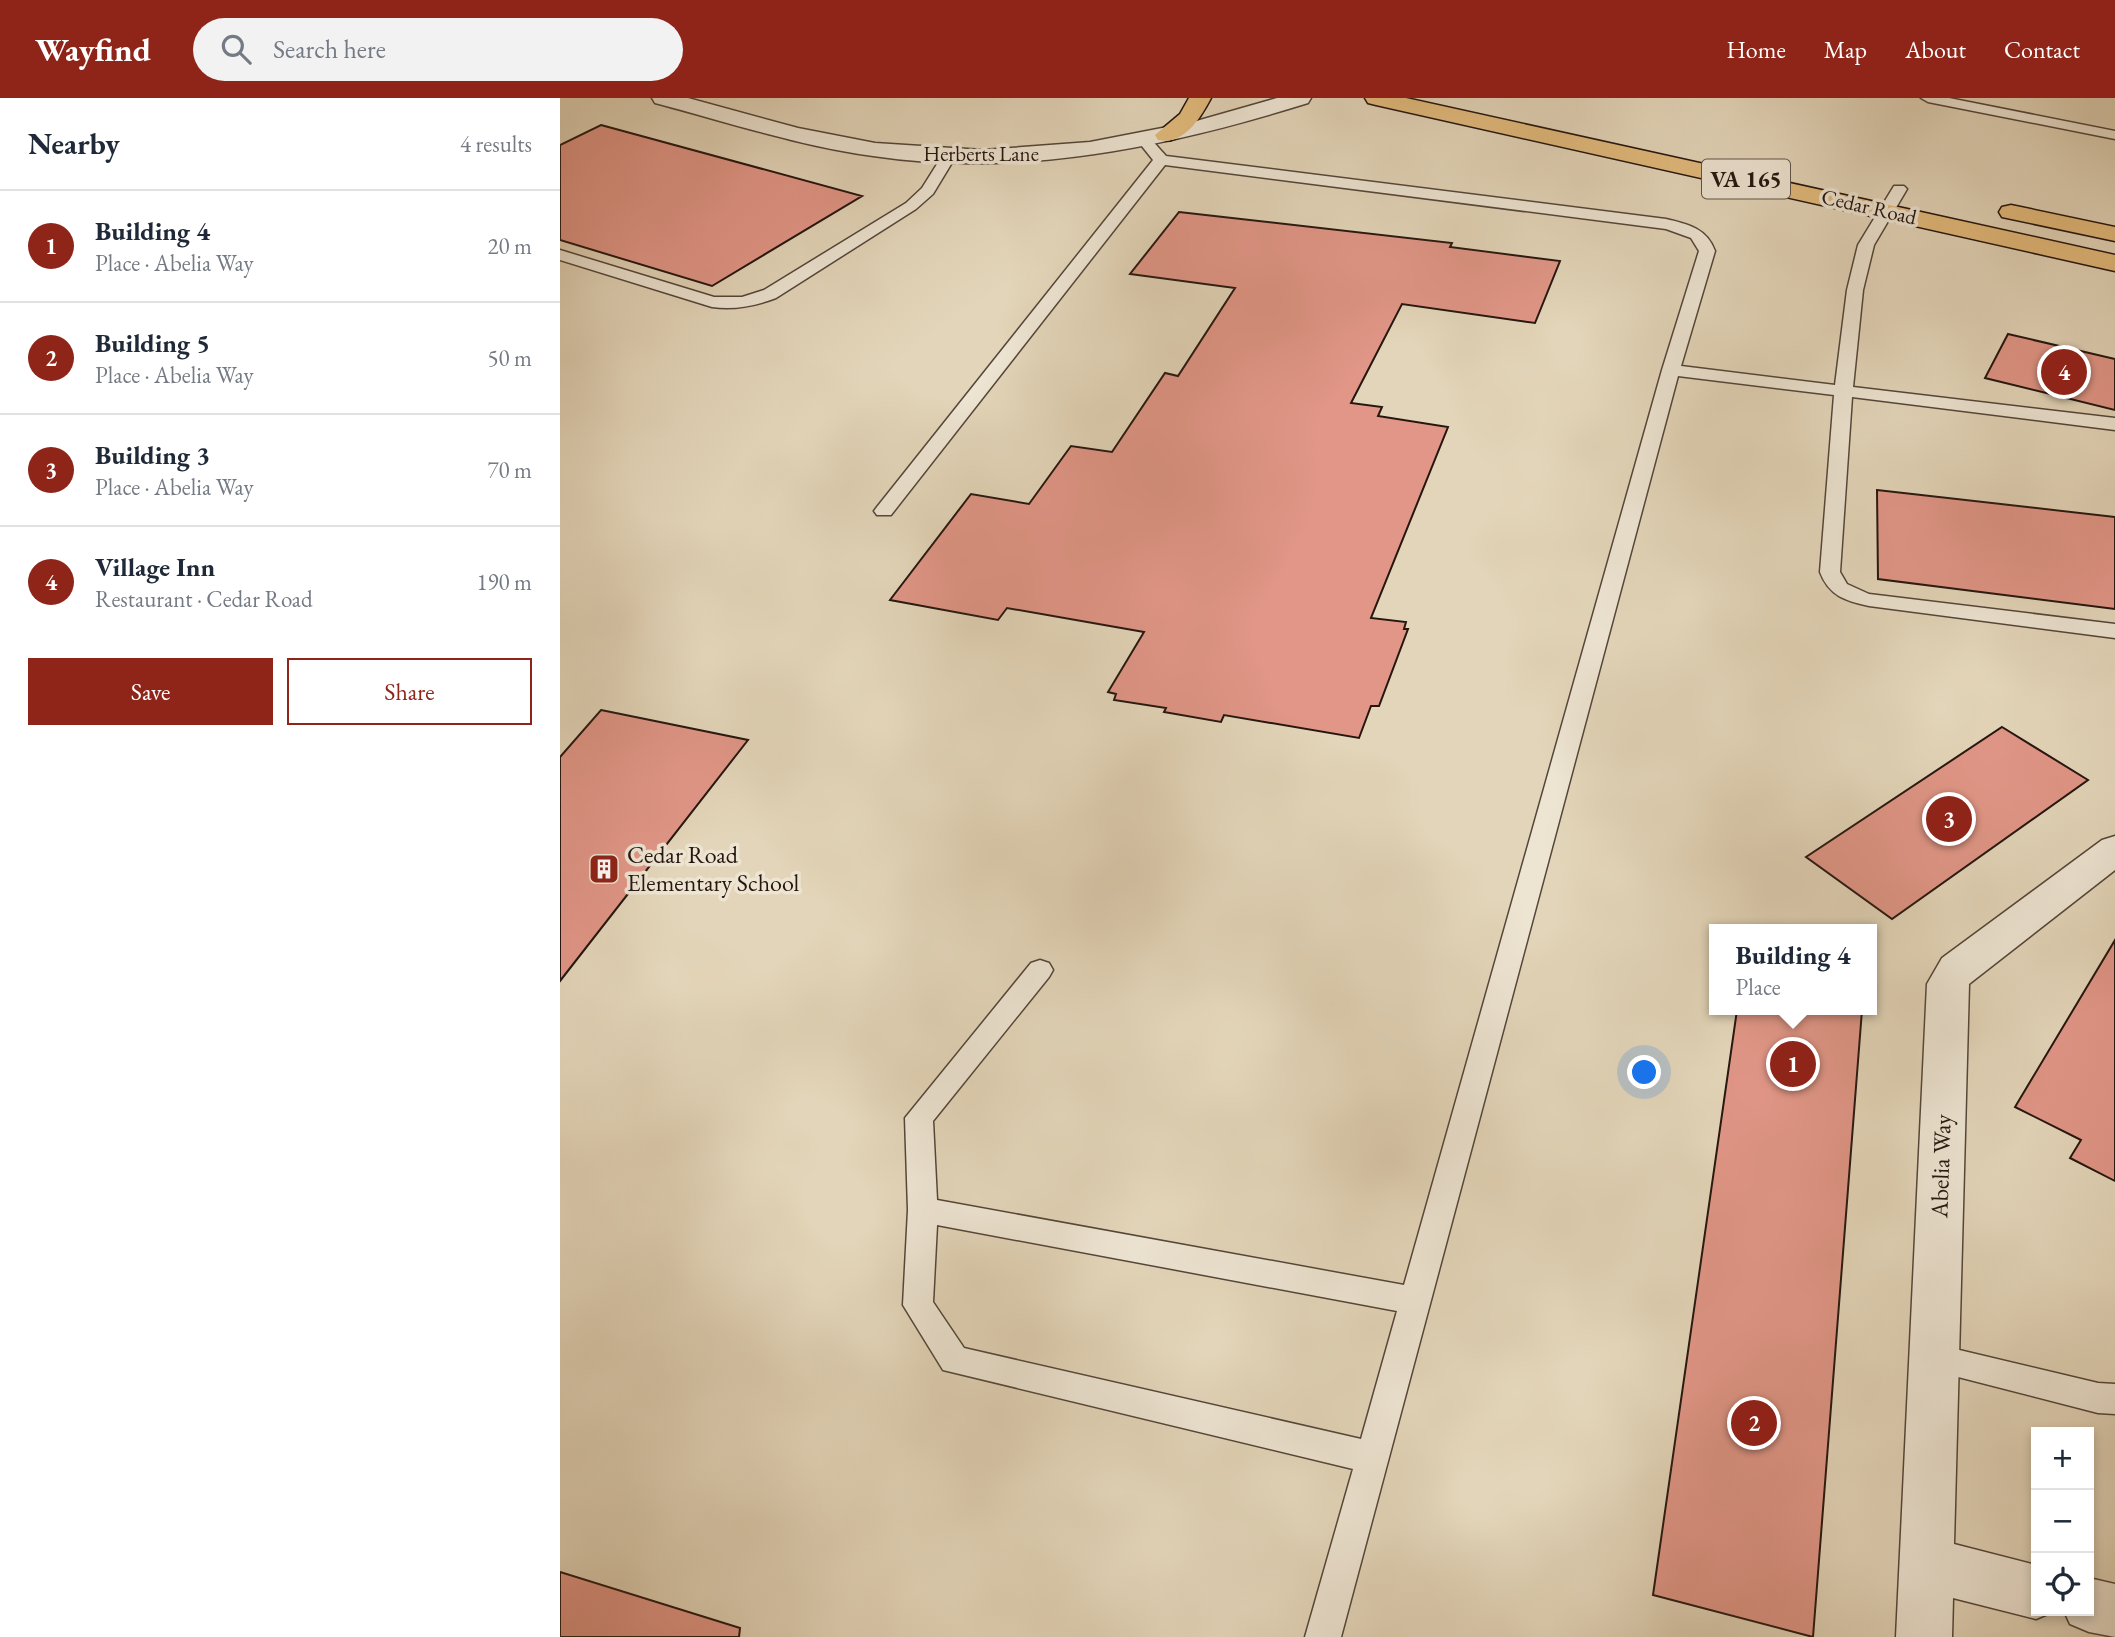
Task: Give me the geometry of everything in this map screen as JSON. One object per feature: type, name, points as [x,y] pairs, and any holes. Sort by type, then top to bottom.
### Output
[{"type":"main road","points":[[1155,138],[1189,118],[1200,98]]},
{"type":"main road","name":"Cedar Road","points":[[1376,98],[2115,262]]},
{"type":"main road","points":[[1477,98],[1530,109]]},
{"type":"main road","name":"Cedar Road","points":[[1873,183],[1926,194]]},
{"type":"main road","points":[[1994,209],[2115,234]]},
{"type":"street","name":"Herberts Lane","points":[[663,98],[833,142],[949,156],[1056,154],[1155,138],[1300,98]]},
{"type":"street","name":"Abelia Way","points":[[1924,1637],[1948,984],[1956,969],[2115,849]]},
{"type":"street","points":[[1926,1564],[2031,1591]]},
{"type":"street","points":[[2094,1606],[2115,1611]]},
{"type":"lane","points":[[1928,98],[2115,135]]},
{"type":"lane","points":[[1155,138],[1161,160]]},
{"type":"lane","points":[[560,256],[712,302],[731,305],[752,302],[770,294],[911,206],[928,191],[949,156]]},
{"type":"lane","points":[[1161,160],[1684,228],[1697,234],[1705,242],[1707,251],[1671,370],[1323,1637]]},
{"type":"lane","points":[[884,511],[1161,160]]},
{"type":"lane","points":[[1899,189],[1866,245],[1847,344],[1830,572],[1834,584],[1846,594],[1869,600],[2115,631]]},
{"type":"lane","points":[[1671,370],[2115,424]]},
{"type":"lane","points":[[1040,970],[919,1118],[923,1210],[918,1305],[954,1360],[1374,1458]]},
{"type":"lane","points":[[923,1210],[1416,1301]]},
{"type":"lane","points":[[1934,1359],[2098,1398],[2115,1399]]},
{"type":"building","points":[[601,125],[862,196],[712,286],[560,240],[560,145]]},
{"type":"building","points":[[1179,212],[1452,243],[1450,247],[1560,261],[1535,323],[1402,304],[1351,403],[1382,407],[1378,416],[1448,427],[1371,618],[1406,622],[1404,629],[1408,629],[1379,706],[1371,706],[1359,738],[1224,715],[1221,722],[1164,712],[1166,708],[1114,700],[1116,694],[1108,692],[1144,632],[1007,608],[998,620],[890,600],[971,494],[1029,504],[1071,446],[1112,452],[1165,373],[1178,376],[1235,288],[1130,274]]},
{"type":"building","points":[[2008,334],[2115,359],[2115,410],[1985,378]]},
{"type":"building","points":[[1877,490],[2115,517],[2115,609],[1878,579]]},
{"type":"building","name":"Cedar Road Elementary School","points":[[601,710],[748,740],[560,981],[560,757]]},
{"type":"building","points":[[2002,727],[2088,780],[1892,919],[1806,857]]},
{"type":"building","points":[[2115,940],[2115,1181],[2070,1158],[2081,1140],[2015,1107]]},
{"type":"building","points":[[1736,1015],[1862,1015],[1813,1637],[1653,1595]]},
{"type":"building","points":[[560,1572],[740,1628],[739,1637],[560,1637]]},
{"type":"place","name":"Village Inn","points":[[2064,372]]},
{"type":"place","name":"Building 3","points":[[1949,819]]},
{"type":"place","name":"Cedar Road Elementary School","points":[[604,869]]},
{"type":"place","name":"Building 4","points":[[1793,1064]]},
{"type":"place","name":"Building 5","points":[[1754,1423]]}]
